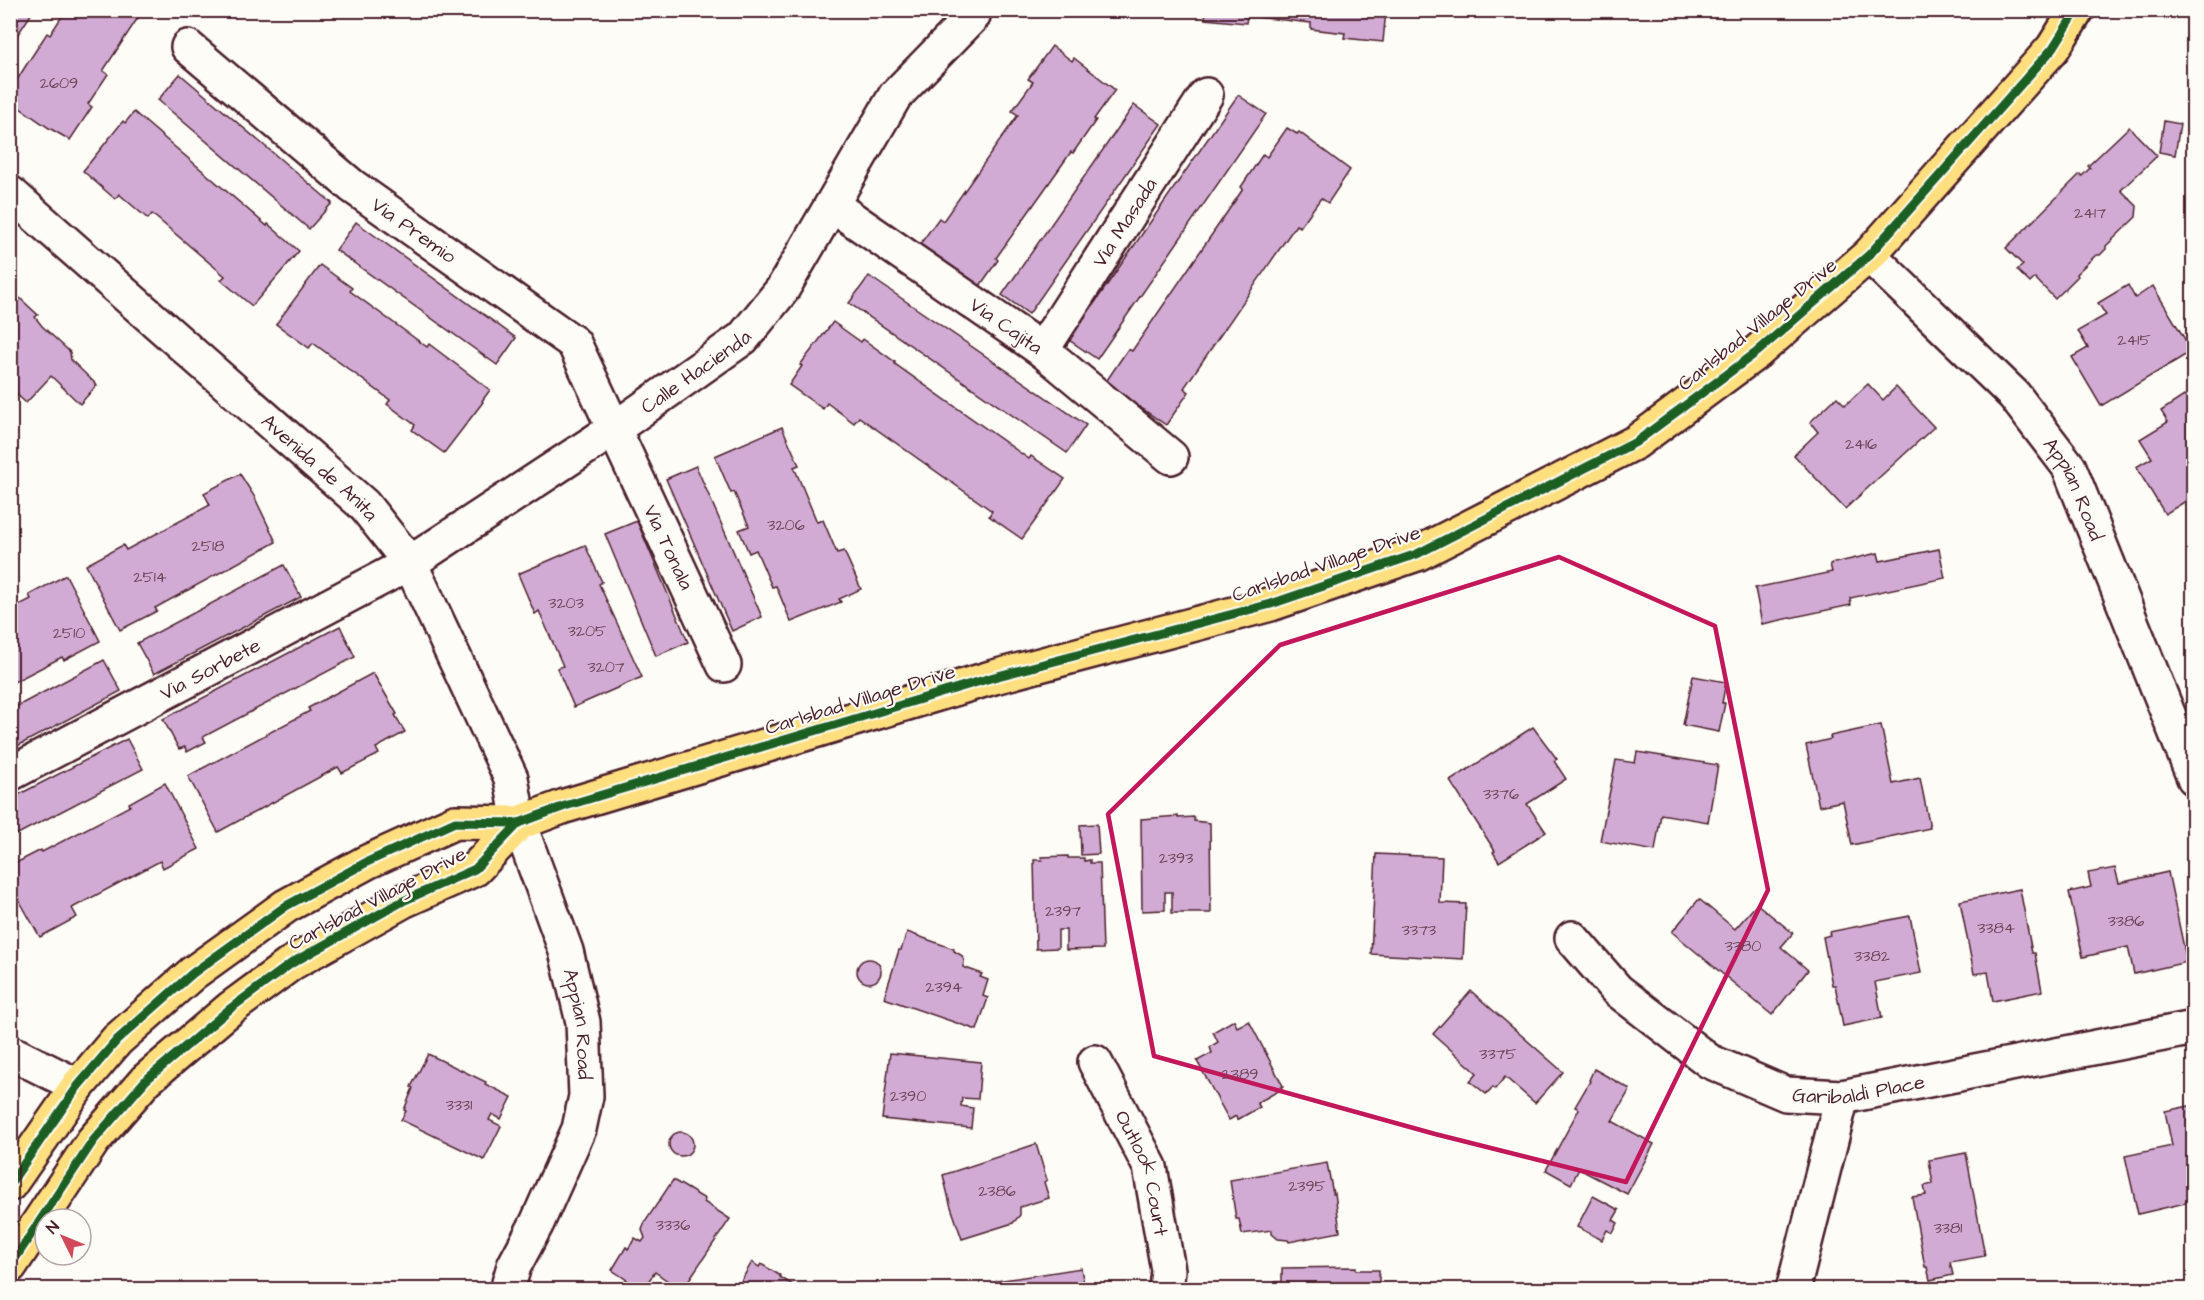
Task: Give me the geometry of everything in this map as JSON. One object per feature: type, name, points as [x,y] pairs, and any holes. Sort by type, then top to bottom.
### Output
[{"type":"main road","name":"Carlsbad Village Drive","points":[[10,1184],[78,1086],[117,1040],[184,981],[286,906],[367,862],[455,822],[519,823],[577,803],[993,677],[1271,604],[1418,554],[1636,442],[1757,352],[1869,255],[2054,48],[2077,10]]},
{"type":"main road","name":"Carlsbad Village Drive","points":[[10,1266],[93,1141],[146,1080],[231,1008],[292,963],[403,901],[475,869],[519,823]]},
{"type":"street","name":"Calle Hacienda","points":[[410,563],[614,429],[743,338],[782,290],[896,96],[973,16],[974,10]]},
{"type":"street","name":"Via Premio","points":[[188,47],[352,186],[574,343],[614,429]]},
{"type":"street","name":"Via Masada","points":[[1042,351],[1206,95]]},
{"type":"street","name":"Avenida de Anita","points":[[10,193],[364,505],[410,563],[511,778],[519,823]]},
{"type":"street","name":"Via Cajita","points":[[832,205],[1042,351],[1171,457]]},
{"type":"street","name":"Appian Road","points":[[1869,255],[2014,395],[2069,467],[2193,778]]},
{"type":"street","name":"Via Tonala","points":[[614,429],[724,665]]},
{"type":"street","name":"Via Sorbete","points":[[10,774],[410,563]]},
{"type":"street","name":"Appian Road","points":[[509,1290],[514,1266],[537,1223],[579,1129],[586,1096],[583,1022],[576,985],[566,951],[519,823]]},
{"type":"street","name":"Garibaldi Place","points":[[1572,938],[1617,990],[1709,1061],[1786,1094],[1842,1097],[2193,1028]]},
{"type":"street","points":[[10,1052],[78,1086]]},
{"type":"street","name":"Outlook Court","points":[[1095,1062],[1150,1167],[1168,1270],[1166,1290]]},
{"type":"street","points":[[1793,1290],[1842,1097]]},
{"type":"highlighted area","points":[[1559,557],[1715,626],[1768,890],[1626,1182],[1435,1134],[1154,1056],[1108,814],[1280,645]]},
{"type":"building","points":[[10,10],[34,10],[10,46]]},
{"type":"building","points":[[66,10],[143,10],[103,71],[108,74],[88,104],[92,107],[70,140],[10,101],[10,91],[47,33],[50,35]]},
{"type":"building","points":[[1139,10],[1179,10],[1178,15]]},
{"type":"building","points":[[1206,10],[1386,10],[1383,42],[1344,38],[1345,33],[1311,29],[1311,23],[1247,16],[1246,23],[1205,19]]},
{"type":"building","points":[[1052,46],[1072,61],[1074,58],[1115,90],[1073,153],[1071,152],[996,258],[998,260],[975,293],[915,251],[939,218],[943,221],[1018,115],[1012,111],[1033,82],[1028,79]]},
{"type":"building","points":[[180,74],[332,203],[309,229],[158,100]]},
{"type":"building","points":[[1238,95],[1266,114],[1097,359],[1069,340]]},
{"type":"building","points":[[1134,105],[1161,124],[1029,314],[1002,295]]},
{"type":"building","points":[[134,112],[299,251],[252,306],[221,280],[225,276],[152,214],[148,219],[119,194],[115,199],[83,171],[123,121],[125,123]]},
{"type":"building","points":[[2164,121],[2180,124],[2175,155],[2159,152]]},
{"type":"building","points":[[2129,127],[2157,156],[2121,190],[2137,206],[2136,217],[2106,246],[2100,255],[2096,255],[2076,274],[2078,276],[2055,299],[2035,278],[2030,283],[2017,270],[2023,265],[2006,248],[2080,174],[2082,176],[2090,168],[2088,166]]},
{"type":"building","points":[[1287,128],[1297,134],[1299,132],[1350,170],[1328,203],[1321,198],[1300,227],[1296,225],[1184,388],[1189,392],[1166,425],[1105,383],[1128,349],[1132,351],[1243,189],[1241,187],[1263,154],[1267,157]]},
{"type":"building","points":[[356,222],[516,338],[497,365],[336,250]]},
{"type":"building","points":[[320,265],[352,288],[350,291],[427,347],[429,344],[490,390],[444,453],[412,430],[415,425],[387,404],[390,400],[313,343],[309,348],[276,324]]},
{"type":"building","points":[[869,276],[1086,425],[1067,453],[849,303]]},
{"type":"building","points":[[2128,285],[2135,298],[2153,286],[2192,351],[2101,406],[2072,357],[2088,348],[2078,331],[2106,315],[2098,303]]},
{"type":"building","points":[[10,289],[38,315],[35,317],[42,326],[70,352],[71,360],[97,385],[80,404],[51,376],[26,403],[10,388]]},
{"type":"building","points":[[833,322],[861,342],[863,339],[1029,459],[1031,456],[1065,479],[1022,539],[989,516],[992,511],[859,417],[854,423],[827,403],[823,409],[789,385],[802,366],[800,365]]},
{"type":"building","points":[[1868,384],[1883,400],[1896,387],[1934,427],[1845,509],[1794,455],[1818,432],[1810,422],[1837,397],[1845,405]]},
{"type":"building","points":[[2190,392],[2194,398],[2194,496],[2165,514],[2136,467],[2152,458],[2140,439],[2168,422],[2161,411]]},
{"type":"building","points":[[782,427],[799,465],[794,467],[817,522],[823,520],[837,553],[844,551],[861,589],[839,599],[841,602],[791,622],[776,586],[772,587],[756,550],[749,553],[739,530],[749,526],[715,456]]},
{"type":"building","points":[[696,466],[762,617],[732,631],[666,479]]},
{"type":"building","points":[[240,474],[254,496],[276,542],[155,608],[157,611],[120,630],[86,565],[123,545],[126,550],[210,505],[204,493]]},
{"type":"building","points":[[637,521],[688,642],[656,656],[605,534]]},
{"type":"building","points":[[585,545],[602,582],[599,584],[642,677],[574,707],[557,668],[563,666],[539,611],[535,614],[518,574]]},
{"type":"building","points":[[1939,549],[1945,578],[1850,598],[1851,605],[1762,624],[1755,588],[1832,572],[1830,564],[1878,553],[1880,561]]},
{"type":"building","points":[[284,565],[301,597],[154,674],[137,643]]},
{"type":"building","points":[[66,575],[100,641],[64,660],[62,657],[10,684],[10,610],[31,599],[29,595]]},
{"type":"building","points":[[340,626],[355,657],[203,737],[206,742],[187,752],[185,747],[179,749],[163,719]]},
{"type":"building","points":[[104,660],[121,691],[10,750],[10,710]]},
{"type":"building","points":[[373,673],[405,732],[376,748],[379,754],[342,773],[338,767],[218,832],[188,776],[310,711],[308,708]]},
{"type":"building","points":[[1693,676],[1726,682],[1722,703],[1725,703],[1719,732],[1683,725]]},
{"type":"building","points":[[1881,725],[1893,784],[1920,778],[1930,828],[1852,845],[1843,801],[1819,806],[1806,745],[1831,739],[1830,736]]},
{"type":"building","points":[[1533,727],[1557,759],[1554,761],[1566,779],[1527,804],[1546,832],[1499,862],[1493,852],[1495,851],[1450,781]]},
{"type":"building","points":[[127,739],[143,769],[10,838],[10,799]]},
{"type":"building","points":[[1637,752],[1718,765],[1708,822],[1661,814],[1655,851],[1600,841],[1616,760],[1635,763]]},
{"type":"building","points":[[165,783],[199,849],[163,868],[160,861],[72,908],[77,917],[40,937],[10,884],[10,866],[130,806],[129,803]]},
{"type":"building","points":[[1178,816],[1178,818],[1194,817],[1194,821],[1210,823],[1211,913],[1172,913],[1172,892],[1165,892],[1165,910],[1142,911],[1141,819]]},
{"type":"building","points":[[1097,824],[1099,854],[1081,855],[1080,825]]},
{"type":"building","points":[[1376,854],[1442,857],[1440,903],[1466,904],[1463,959],[1371,954]]},
{"type":"building","points":[[1068,856],[1068,858],[1084,858],[1084,861],[1090,860],[1090,863],[1100,863],[1103,949],[1066,950],[1066,930],[1058,930],[1058,948],[1036,949],[1034,860],[1042,860],[1041,857]]},
{"type":"building","points":[[2115,868],[2119,883],[2168,872],[2187,962],[2134,974],[2128,947],[2083,957],[2069,892],[2091,887],[2088,873]]},
{"type":"building","points":[[2020,889],[2042,991],[1993,1001],[1988,972],[1974,974],[1960,901]]},
{"type":"building","points":[[1699,899],[1735,929],[1757,904],[1793,933],[1781,947],[1808,970],[1772,1015],[1672,932]]},
{"type":"building","points":[[1910,916],[1921,973],[1875,982],[1882,1018],[1843,1026],[1823,937],[1830,935],[1829,932]]},
{"type":"building","points":[[907,932],[954,949],[964,960],[963,967],[982,974],[980,977],[988,980],[983,996],[988,998],[977,1030],[884,998]]},
{"type":"building","points":[[869,959],[874,960],[880,966],[880,976],[874,982],[869,983],[864,982],[858,976],[857,971],[858,966],[864,960]]},
{"type":"building","points":[[1471,991],[1563,1072],[1535,1103],[1505,1077],[1495,1089],[1493,1087],[1486,1094],[1470,1081],[1477,1073],[1433,1034]]},
{"type":"building","points":[[1234,1020],[1237,1027],[1249,1021],[1283,1086],[1282,1089],[1257,1103],[1260,1107],[1237,1120],[1236,1116],[1229,1120],[1197,1061],[1212,1053],[1210,1047],[1218,1042],[1213,1032]]},
{"type":"building","points":[[890,1053],[981,1062],[978,1099],[962,1098],[961,1106],[973,1108],[971,1128],[882,1119]]},
{"type":"building","points":[[428,1054],[512,1097],[501,1119],[492,1114],[489,1120],[501,1126],[484,1160],[401,1120],[413,1088],[411,1087]]},
{"type":"building","points":[[1594,1069],[1630,1089],[1612,1121],[1654,1144],[1627,1194],[1579,1169],[1571,1184],[1546,1170],[1579,1109],[1575,1107]]},
{"type":"building","points":[[2194,1105],[2194,1201],[2138,1214],[2125,1156],[2172,1146],[2165,1111]]},
{"type":"building","points":[[681,1132],[689,1136],[693,1144],[689,1152],[681,1156],[673,1152],[669,1144],[673,1136]]},
{"type":"building","points":[[1036,1144],[1047,1180],[1044,1182],[1049,1198],[1020,1207],[1020,1215],[1013,1223],[962,1239],[943,1175]]},
{"type":"building","points":[[1966,1153],[1985,1256],[1950,1262],[1953,1275],[1930,1280],[1927,1267],[1925,1267],[1912,1197],[1926,1195],[1924,1186],[1933,1184],[1929,1160]]},
{"type":"building","points":[[1327,1163],[1333,1194],[1335,1193],[1340,1232],[1289,1242],[1278,1239],[1272,1234],[1272,1230],[1242,1234],[1239,1219],[1236,1219],[1230,1180]]},
{"type":"building","points":[[673,1180],[705,1199],[704,1202],[730,1219],[682,1290],[676,1290],[671,1286],[672,1284],[655,1272],[642,1290],[612,1270],[626,1247],[628,1249],[635,1238],[642,1242],[645,1238],[642,1230],[645,1222]]},
{"type":"building","points":[[1593,1196],[1619,1210],[1613,1220],[1618,1223],[1613,1233],[1607,1230],[1602,1240],[1577,1227]]},
{"type":"building","points":[[752,1262],[759,1267],[761,1264],[781,1276],[796,1287],[795,1290],[736,1290]]},
{"type":"building","points":[[1356,1267],[1356,1270],[1379,1270],[1379,1290],[1276,1290],[1276,1282],[1282,1282],[1282,1268]]},
{"type":"building","points":[[1081,1268],[1085,1290],[998,1290],[997,1281]]},
{"type":"cycle path","points":[[10,1184],[78,1086],[117,1040],[193,973],[286,906],[367,862],[455,822],[519,823],[565,806],[994,677],[1271,604],[1417,554],[1636,442],[1757,352],[1869,255],[2053,48],[2077,10]]},
{"type":"cycle path","points":[[10,1266],[93,1141],[146,1080],[231,1008],[292,963],[403,901],[475,869],[519,823]]}]
